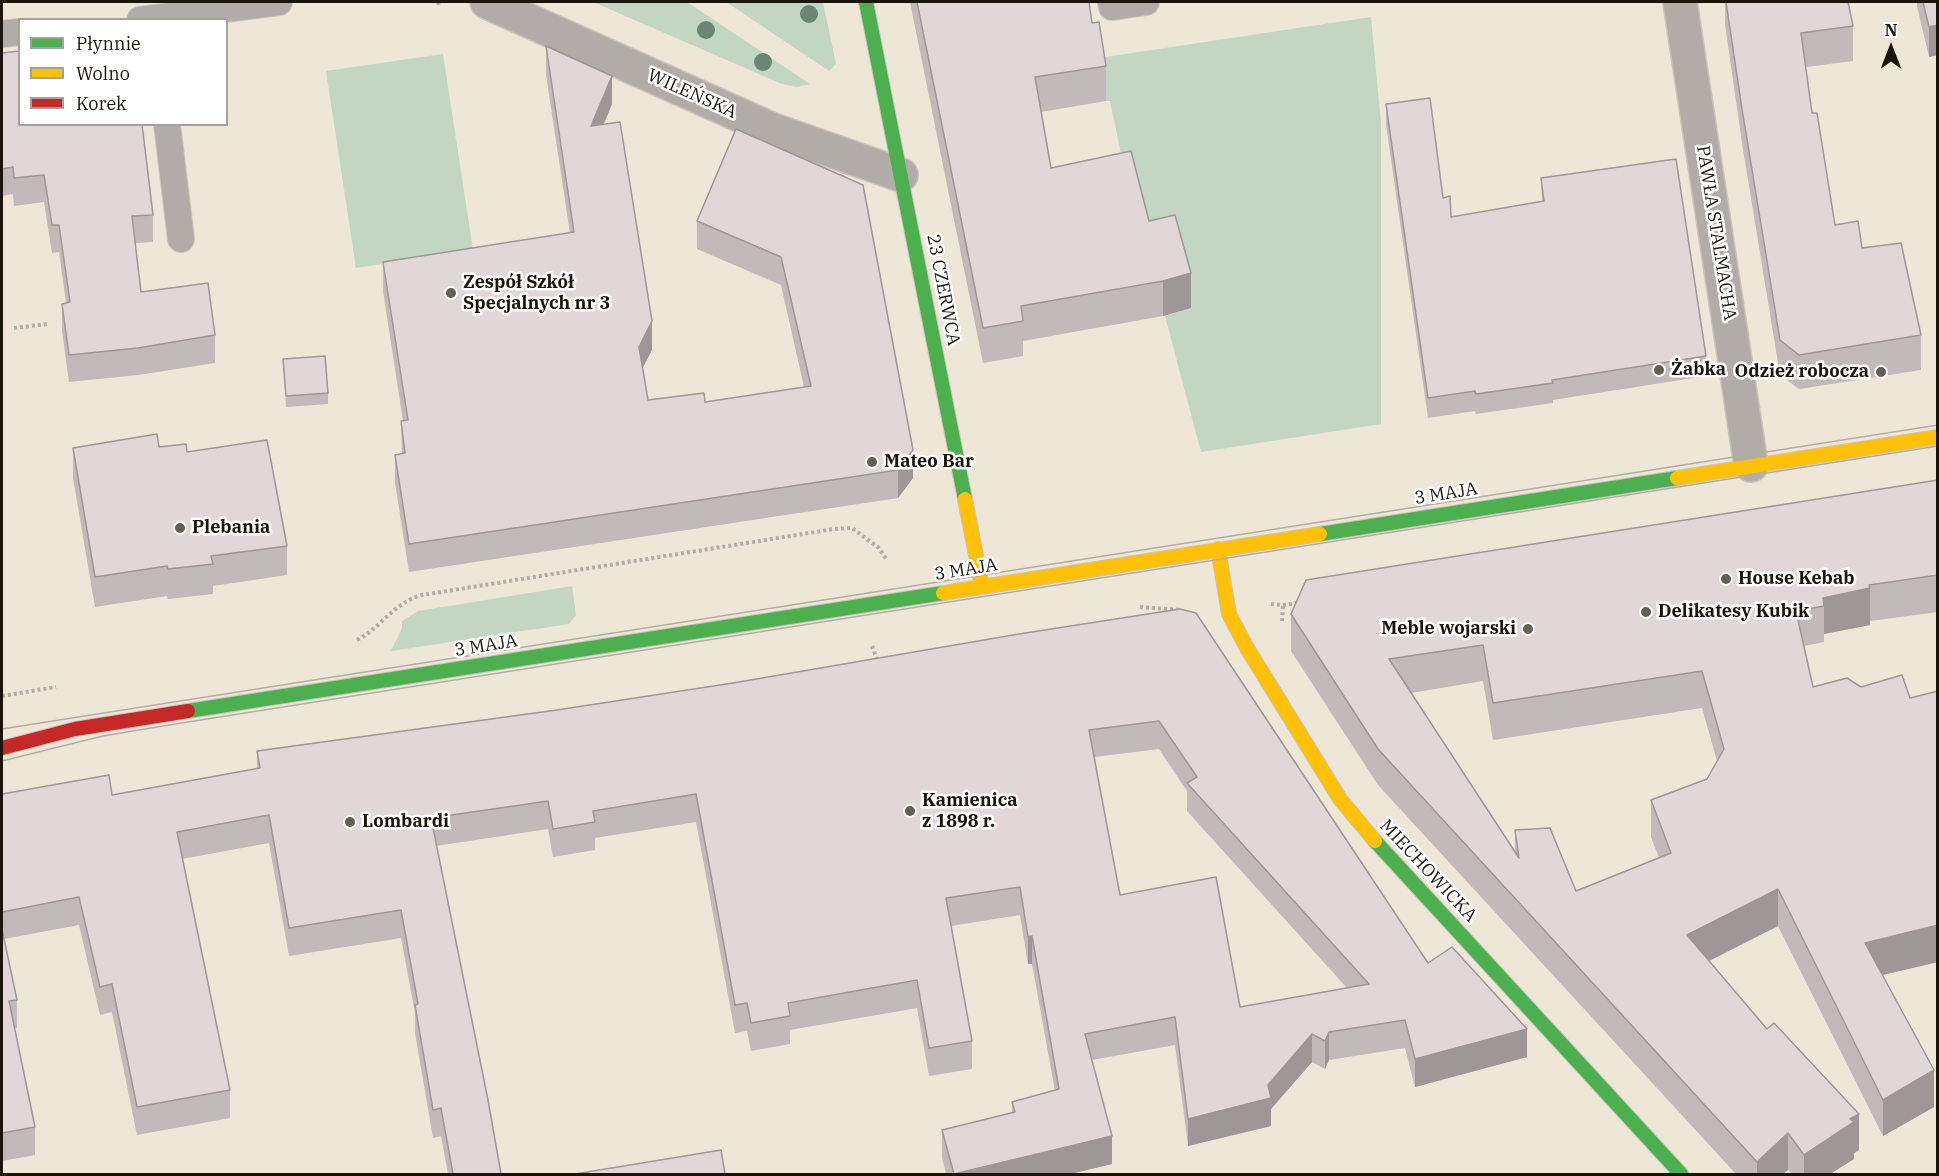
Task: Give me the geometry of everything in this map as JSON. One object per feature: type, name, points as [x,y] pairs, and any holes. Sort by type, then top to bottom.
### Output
[{"type":"main road","name":"23 CZERWCA","points":[[866,2],[982,586]]},
{"type":"main road","name":"3 MAJA","points":[[2,748],[75,729],[1938,436]]},
{"type":"main road","name":"MIECHOWICKA","points":[[1218,549],[1229,614],[1247,648],[1340,799],[1356,820],[1681,1174]]},
{"type":"street","name":"WILEŃSKA","points":[[487,2],[773,130],[901,175]]},
{"type":"street","name":"PAWŁA STALMACHA","points":[[1680,2],[1751,465]]},
{"type":"lane","points":[[158,18],[279,2]]},
{"type":"lane","points":[[1110,2],[1112,7],[1146,2]]},
{"type":"lane","points":[[2,34],[18,32]]},
{"type":"lane","points":[[167,126],[181,239]]},
{"type":"path","points":[[14,328],[47,324]]},
{"type":"path","points":[[355,640],[368,633],[403,602],[422,595],[852,528],[879,548],[890,566]]},
{"type":"path","points":[[1283,605],[1305,602]]},
{"type":"path","points":[[870,640],[881,671]]},
{"type":"path","points":[[2,696],[67,685]]},
{"type":"green space","points":[[593,2],[687,2],[810,84],[797,87],[782,84]]},
{"type":"green space","points":[[726,2],[823,2],[836,64],[829,71]]},
{"type":"green space","points":[[1371,17],[1381,123],[1381,424],[1201,452],[1165,316],[1191,308],[1149,257],[1128,187],[1110,101],[1106,101],[1099,58]]},
{"type":"green space","points":[[443,54],[473,250],[356,268],[326,71]]},
{"type":"green space","points":[[572,586],[576,615],[569,624],[391,651],[402,628],[402,621],[418,611]]},
{"type":"building","points":[[917,2],[1089,2],[1092,23],[1099,22],[1106,66],[1035,77],[1051,168],[1131,151],[1149,221],[1175,215],[1191,273],[1163,281],[1021,306],[1023,321],[983,328]]},
{"type":"building","points":[[1726,2],[1848,2],[1853,26],[1801,33],[1812,113],[1817,113],[1835,225],[1858,221],[1862,248],[1901,243],[1921,335],[1799,355],[1780,340]]},
{"type":"building","points":[[1923,2],[1938,2],[1938,25],[1929,27]]},
{"type":"building","points":[[546,46],[612,76],[591,126],[620,122],[652,321],[639,347],[648,400],[704,393],[705,402],[811,386],[781,257],[697,221],[736,129],[863,185],[913,450],[898,470],[409,544],[395,455],[405,453],[401,421],[408,420],[383,262],[574,232]]},
{"type":"building","points":[[18,51],[18,126],[142,126],[153,215],[132,216],[141,292],[208,283],[215,335],[138,348],[69,355],[62,304],[70,302],[59,225],[52,225],[44,175],[14,178],[13,167],[2,169],[2,53]]},
{"type":"building","points":[[1430,98],[1443,198],[1450,196],[1451,217],[1544,201],[1541,178],[1676,159],[1706,356],[1552,380],[1553,383],[1428,398],[1386,104]]},
{"type":"building","points":[[325,356],[328,393],[286,396],[283,359]]},
{"type":"building","name":"Plebania","points":[[157,434],[159,447],[186,444],[187,452],[267,440],[287,546],[211,556],[213,564],[168,569],[167,566],[95,577],[73,448]]},
{"type":"building","points":[[1938,480],[1938,575],[1869,585],[1870,588],[1823,598],[1824,606],[1796,611],[1813,687],[1847,678],[1861,687],[1902,675],[1910,698],[1938,691],[1938,925],[1865,943],[1934,1070],[1883,1100],[1778,889],[1687,935],[1767,1029],[1774,1023],[1859,1114],[1850,1119],[1854,1122],[1804,1155],[1788,1133],[1757,1162],[1378,749],[1291,614],[1306,580]],"holes":[[[1483,645],[1493,703],[1702,671],[1724,749],[1707,779],[1651,800],[1671,853],[1576,891],[1550,828],[1515,830],[1519,858],[1389,659]]]},
{"type":"building","points":[[1180,609],[1196,613],[1428,963],[1452,947],[1527,1029],[1415,1059],[1405,1020],[1329,1032],[1325,1041],[1312,1034],[1268,1085],[1271,1098],[1188,1119],[1175,1017],[1085,1034],[1112,1136],[954,1174],[942,1130],[1015,1112],[1012,1102],[1059,1089],[1032,936],[1028,937],[1020,887],[946,898],[972,1041],[929,1048],[917,980],[788,1003],[790,1016],[751,1023],[747,1003],[735,1005],[696,794],[593,811],[595,822],[553,829],[548,801],[431,818],[501,1174],[453,1174],[441,1108],[433,1110],[415,1005],[418,1004],[401,910],[289,928],[269,815],[177,832],[230,1090],[137,1107],[112,984],[100,987],[79,897],[2,912],[2,794],[109,775],[112,795],[260,768],[257,751],[557,710],[733,683]],"holes":[[[1159,721],[1197,777],[1187,783],[1369,984],[1240,1007],[1216,877],[1120,895],[1089,730]]]},
{"type":"building","points":[[2,929],[17,1000],[9,1001],[35,1127],[2,1133]]},
{"type":"building","points":[[721,1150],[725,1174],[575,1174]]},
{"type":"tram line","points":[[2,729],[1938,425]]},
{"type":"tram line","points":[[2,761],[103,736],[169,725],[1938,446]]},
{"type":"traffic: fast","points":[[866,2],[965,499]]},
{"type":"traffic: fast","points":[[1320,534],[1677,478]]},
{"type":"traffic: fast","points":[[188,711],[943,593]]},
{"type":"traffic: fast","points":[[1375,841],[1681,1174]]},
{"type":"traffic: slow","points":[[1677,478],[1938,437]]},
{"type":"traffic: slow","points":[[965,499],[982,586]]},
{"type":"traffic: slow","points":[[943,593],[1320,534]]},
{"type":"traffic: slow","points":[[1218,549],[1229,614],[1247,648],[1340,799],[1375,841]]},
{"type":"traffic: jam","points":[[2,748],[75,729],[188,711]]},
{"type":"place","name":"Zespół Szkół Specjalnych nr 3","points":[[451,293]]},
{"type":"place","name":"Żabka","points":[[1659,370]]},
{"type":"place","name":"Odzież robocza","points":[[1881,372]]},
{"type":"place","name":"Mateo Bar","points":[[872,462]]},
{"type":"place","name":"Plebania","points":[[180,528]]},
{"type":"place","name":"House Kebab","points":[[1726,579]]},
{"type":"place","name":"Delikatesy Kubik","points":[[1646,612]]},
{"type":"place","name":"Meble wojarski","points":[[1528,629]]},
{"type":"place","name":"Kamienica z 1898 r.","points":[[910,811]]},
{"type":"place","name":"Lombardi","points":[[350,822]]}]
